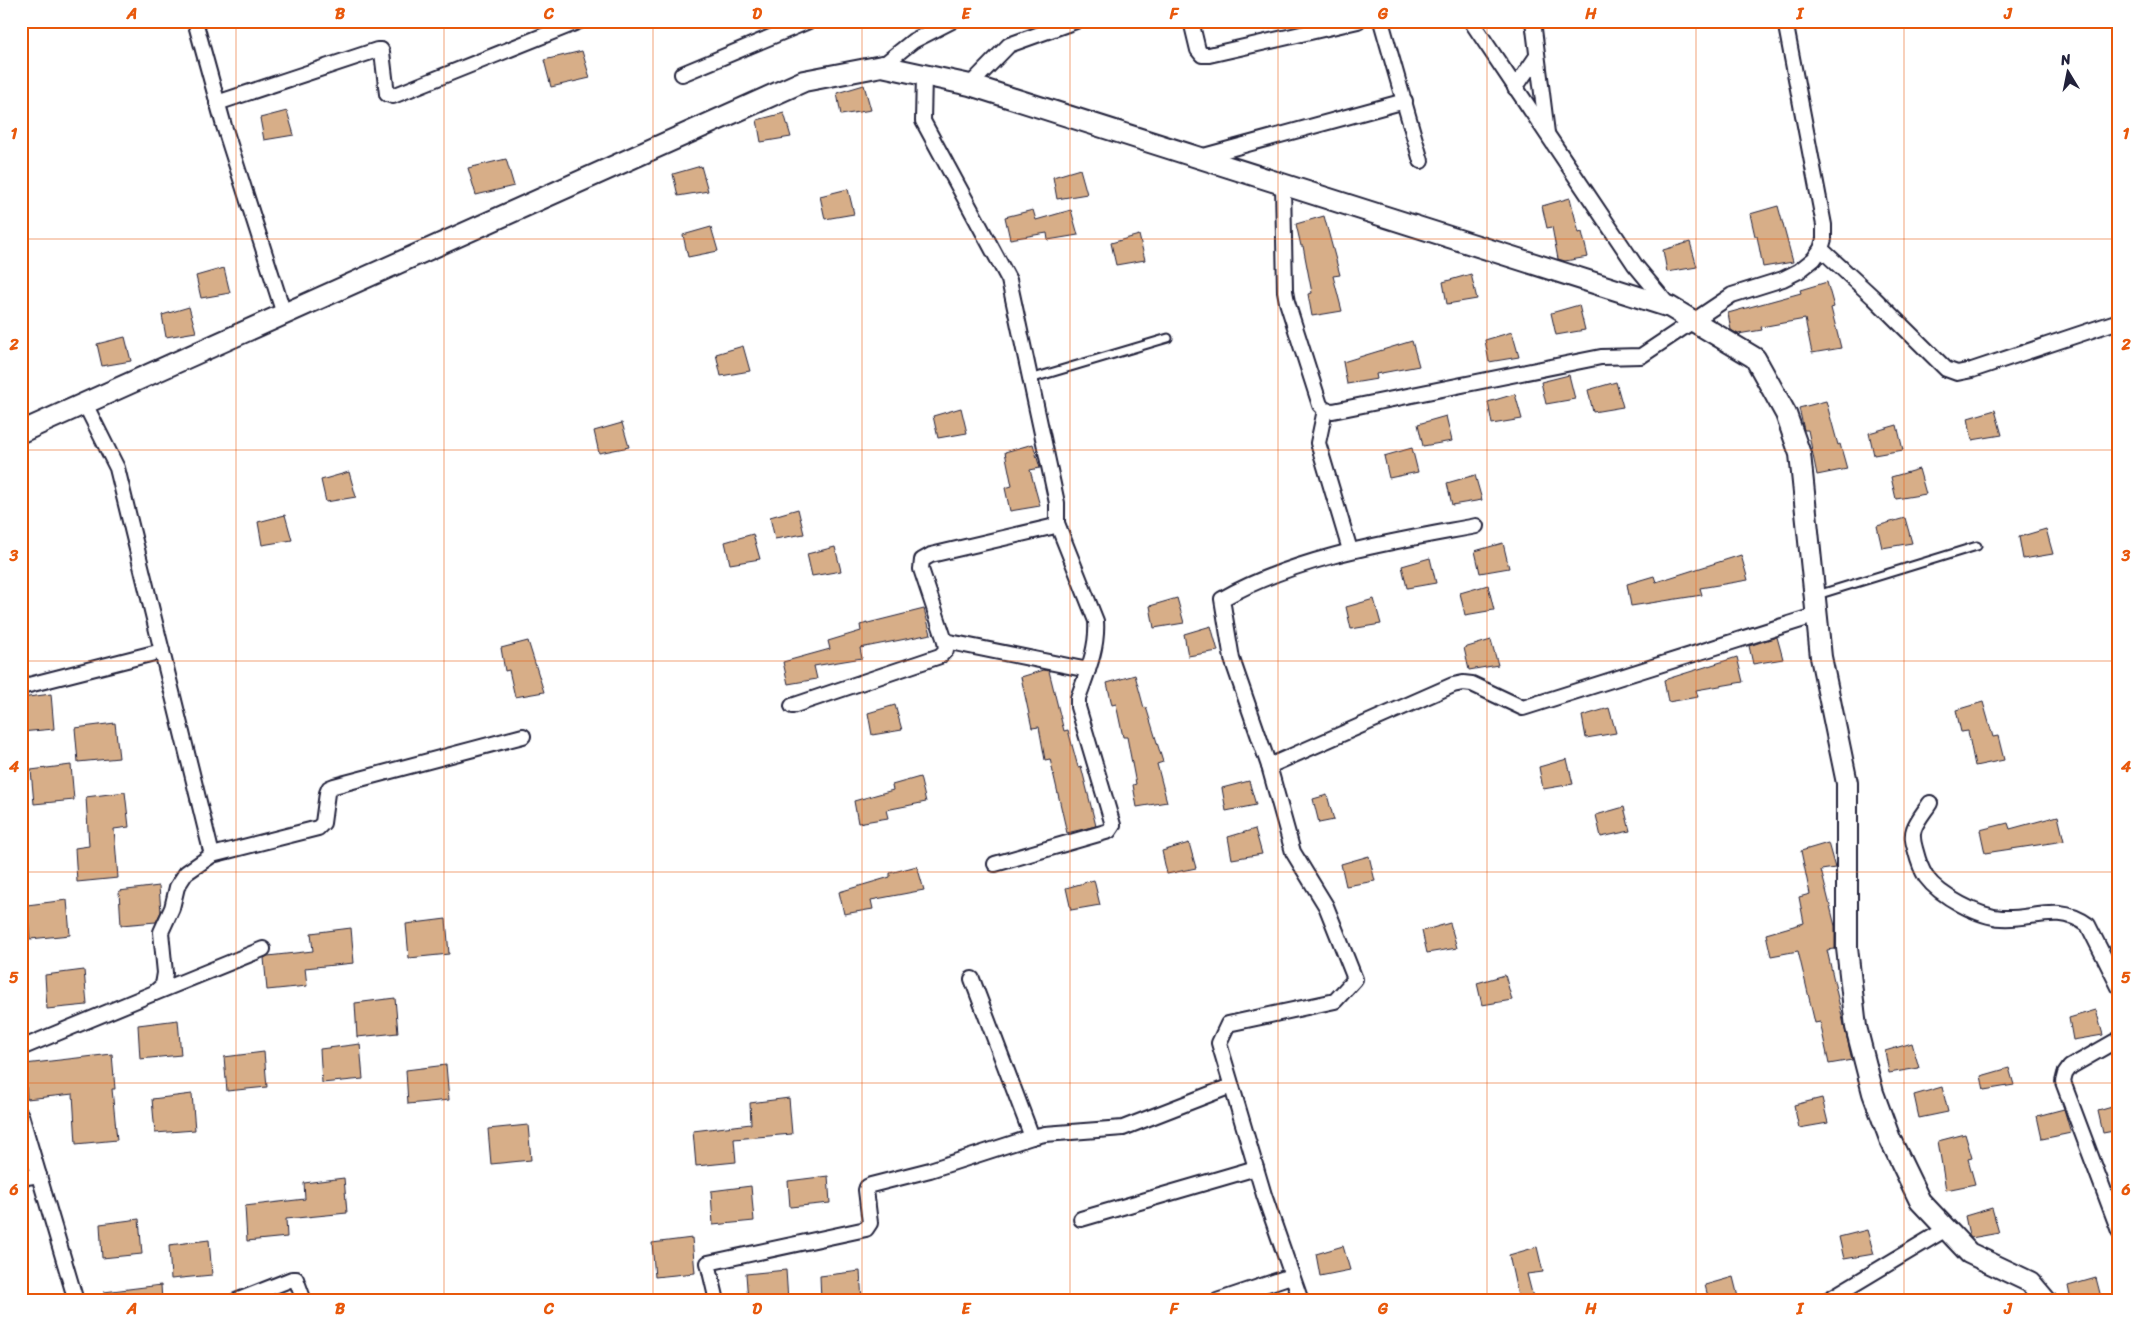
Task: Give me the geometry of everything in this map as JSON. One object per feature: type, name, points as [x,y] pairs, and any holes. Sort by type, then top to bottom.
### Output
[{"type":"street","points":[[194,21],[217,102],[284,314]]},
{"type":"street","points":[[217,102],[376,50],[382,52],[387,94],[393,96],[580,21]]},
{"type":"street","points":[[682,74],[809,21]]},
{"type":"street","points":[[882,66],[913,41],[952,21]]},
{"type":"street","points":[[970,85],[1009,45],[1076,21]]},
{"type":"street","points":[[1191,21],[1198,50],[1202,55],[1358,21]]},
{"type":"street","points":[[1382,21],[1421,161]]},
{"type":"street","points":[[1471,21],[1634,265],[1670,307]]},
{"type":"street","points":[[1533,21],[1547,136]]},
{"type":"street","points":[[1283,184],[1285,291],[1287,302],[1320,405],[1325,410],[1333,411],[1601,357],[1641,356],[1739,292],[1783,279],[1799,271],[1814,259],[1821,249],[1824,239],[1824,225],[1784,21]]},
{"type":"street","points":[[1515,88],[1537,56]]},
{"type":"street","points":[[21,432],[804,81],[882,66],[970,85],[1670,307],[1756,358],[1786,414],[1800,454],[1821,657],[1847,784],[1847,948],[1856,1027],[1873,1093],[1890,1140],[1920,1201],[1969,1253],[2030,1282],[2046,1301]]},
{"type":"street","points":[[924,75],[923,121],[1009,280],[1057,503],[1057,523],[1096,621],[1096,641],[1078,698],[1078,707],[1113,825],[1110,831],[995,864]]},
{"type":"street","points":[[1199,157],[1405,101]]},
{"type":"street","points":[[1821,249],[1873,297],[1946,370],[1958,373],[2119,321]]},
{"type":"street","points":[[85,404],[117,468],[212,855]]},
{"type":"street","points":[[1325,410],[1318,444],[1350,550]]},
{"type":"street","points":[[792,706],[940,656],[946,650],[945,641],[921,569],[922,560],[931,555],[1057,523]]},
{"type":"street","points":[[1301,1301],[1256,1168],[1219,1043],[1228,1024],[1335,1001],[1354,978],[1326,906],[1293,852],[1269,766],[1232,659],[1222,599],[1247,585],[1350,550],[1476,526]]},
{"type":"street","points":[[1269,766],[1453,685],[1472,684],[1523,708],[1816,606]]},
{"type":"street","points":[[945,641],[1088,670]]},
{"type":"street","points":[[21,687],[162,651]]},
{"type":"street","points":[[154,993],[163,985],[165,973],[161,932],[172,908],[177,887],[186,874],[212,855],[318,828],[322,823],[327,793],[334,786],[523,736]]},
{"type":"street","points":[[1930,803],[1914,829],[1913,836],[1920,865],[1926,877],[1936,887],[1966,907],[1983,915],[2003,918],[2049,913],[2069,916],[2083,921],[2088,925],[2119,987]]},
{"type":"street","points":[[21,1048],[262,949]]},
{"type":"street","points":[[972,979],[1032,1137]]},
{"type":"street","points":[[2119,1040],[2070,1067],[2064,1074],[2063,1082],[2119,1231]]},
{"type":"street","points":[[717,1301],[708,1263],[866,1229],[870,1223],[867,1187],[930,1170],[1045,1134],[1123,1128],[1231,1086]]},
{"type":"street","points":[[21,1115],[76,1301]]},
{"type":"street","points":[[1081,1219],[1256,1168]]},
{"type":"street","points":[[21,1178],[39,1175]]},
{"type":"street","points":[[1826,1301],[1946,1229]]},
{"type":"street","points":[[1217,1301],[1291,1276]]},
{"type":"street","points":[[236,1301],[292,1278],[296,1279],[304,1301]]},
{"type":"lane","points":[[1030,379],[1168,338]]},
{"type":"lane","points":[[1816,606],[1977,546]]},
{"type":"building","points":[[582,51],[590,78],[551,87],[544,60]]},
{"type":"building","points":[[864,85],[871,110],[841,115],[837,93]]},
{"type":"building","points":[[287,111],[294,135],[264,140],[260,118]]},
{"type":"building","points":[[784,113],[791,137],[761,142],[757,120]]},
{"type":"building","points":[[506,159],[514,186],[476,195],[468,168]]},
{"type":"building","points":[[701,166],[708,191],[678,196],[673,174]]},
{"type":"building","points":[[1080,169],[1087,194],[1057,199],[1053,177]]},
{"type":"building","points":[[848,189],[854,214],[825,219],[820,196]]},
{"type":"building","points":[[1570,198],[1579,233],[1582,232],[1588,257],[1565,261],[1558,259],[1552,227],[1547,228],[1542,206]]},
{"type":"building","points":[[1778,206],[1793,262],[1763,267],[1757,236],[1755,236],[1750,214]]},
{"type":"building","points":[[1033,210],[1036,220],[1071,210],[1078,235],[1048,240],[1047,233],[1010,239],[1005,217]]},
{"type":"building","points":[[1324,216],[1340,275],[1333,276],[1342,311],[1312,316],[1308,294],[1312,293],[1303,246],[1301,246],[1296,224]]},
{"type":"building","points":[[711,227],[718,251],[688,257],[683,235]]},
{"type":"building","points":[[1139,235],[1145,260],[1116,265],[1111,243]]},
{"type":"building","points":[[1690,242],[1697,267],[1667,272],[1663,250]]},
{"type":"building","points":[[224,268],[230,293],[201,298],[196,276]]},
{"type":"building","points":[[1471,274],[1477,299],[1447,304],[1443,282]]},
{"type":"building","points":[[1827,282],[1834,307],[1831,308],[1841,348],[1812,353],[1805,319],[1761,327],[1762,330],[1738,334],[1731,330],[1728,313],[1801,293],[1800,290]]},
{"type":"building","points":[[1579,305],[1585,330],[1556,335],[1551,313]]},
{"type":"building","points":[[189,307],[196,332],[166,337],[162,315]]},
{"type":"building","points":[[1512,332],[1519,357],[1489,362],[1485,340]]},
{"type":"building","points":[[125,337],[131,361],[102,366],[97,344]]},
{"type":"building","points":[[1412,341],[1419,366],[1376,374],[1377,379],[1347,384],[1343,362]]},
{"type":"building","points":[[743,346],[750,371],[721,376],[716,354]]},
{"type":"building","points":[[1569,375],[1575,399],[1546,404],[1541,382]]},
{"type":"building","points":[[1616,382],[1623,407],[1593,412],[1588,390]]},
{"type":"building","points":[[1515,394],[1522,419],[1492,424],[1488,402]]},
{"type":"building","points":[[1826,401],[1838,445],[1840,444],[1847,469],[1817,475],[1808,430],[1804,430],[1799,408]]},
{"type":"building","points":[[961,408],[967,433],[938,438],[933,416]]},
{"type":"building","points":[[1995,410],[2002,435],[1972,440],[1968,418]]},
{"type":"building","points":[[1446,416],[1452,441],[1423,446],[1418,424]]},
{"type":"building","points":[[622,423],[629,447],[599,453],[594,431]]},
{"type":"building","points":[[1897,425],[1903,450],[1874,455],[1869,433]]},
{"type":"building","points":[[1033,444],[1040,468],[1030,470],[1040,506],[1010,511],[1005,488],[1012,486],[1005,452]]},
{"type":"building","points":[[1412,448],[1418,472],[1389,478],[1384,456]]},
{"type":"building","points":[[1919,469],[1926,494],[1896,499],[1891,477]]},
{"type":"building","points":[[349,472],[356,497],[326,502],[321,480]]},
{"type":"building","points":[[1475,475],[1482,500],[1452,505],[1447,483]]},
{"type":"building","points":[[798,509],[804,534],[775,539],[770,517]]},
{"type":"building","points":[[285,515],[292,540],[262,545],[258,522]]},
{"type":"building","points":[[1905,518],[1912,543],[1882,548],[1877,526]]},
{"type":"building","points":[[2046,529],[2053,554],[2023,559],[2019,537]]},
{"type":"building","points":[[753,534],[760,559],[730,564],[725,542]]},
{"type":"building","points":[[1503,543],[1509,568],[1480,573],[1475,551]]},
{"type":"building","points":[[835,547],[841,571],[812,576],[807,554]]},
{"type":"building","points":[[1741,555],[1748,580],[1700,588],[1702,595],[1631,606],[1627,584],[1654,576],[1656,582]]},
{"type":"building","points":[[1430,558],[1436,583],[1407,588],[1402,566]]},
{"type":"building","points":[[1488,585],[1494,610],[1465,615],[1460,593]]},
{"type":"building","points":[[1177,598],[1184,623],[1154,628],[1150,606]]},
{"type":"building","points":[[1374,599],[1381,624],[1351,629],[1346,607]]},
{"type":"building","points":[[924,609],[931,634],[860,648],[862,658],[814,666],[817,679],[788,684],[783,662],[830,649],[828,641],[861,631],[860,625]]},
{"type":"building","points":[[1211,626],[1218,651],[1188,656],[1184,634]]},
{"type":"building","points":[[1777,637],[1783,659],[1753,664],[1749,646]]},
{"type":"building","points":[[1491,640],[1498,665],[1469,670],[1464,648]]},
{"type":"building","points":[[528,641],[544,692],[515,697],[509,670],[505,671],[501,648]]},
{"type":"building","points":[[1737,657],[1743,682],[1696,690],[1698,697],[1668,702],[1664,680]]},
{"type":"building","points":[[1044,670],[1049,671],[1064,731],[1068,730],[1078,767],[1081,766],[1096,826],[1067,833],[1050,759],[1045,760],[1039,727],[1032,728],[1021,677]]},
{"type":"building","points":[[1135,675],[1144,708],[1146,707],[1163,762],[1157,764],[1167,802],[1137,807],[1133,785],[1136,784],[1127,737],[1123,737],[1116,704],[1112,705],[1107,683]]},
{"type":"building","points":[[51,694],[54,729],[21,732],[21,698]]},
{"type":"building","points":[[1983,702],[1993,737],[1998,736],[2004,760],[1975,766],[1968,731],[1961,732],[1956,710]]},
{"type":"building","points":[[895,705],[902,730],[872,735],[868,713]]},
{"type":"building","points":[[1609,708],[1616,733],[1586,738],[1582,716]]},
{"type":"building","points":[[115,723],[119,758],[78,762],[75,728]]},
{"type":"building","points":[[1567,759],[1573,784],[1543,789],[1539,767]]},
{"type":"building","points":[[71,765],[74,800],[34,804],[31,770]]},
{"type":"building","points":[[920,777],[926,802],[886,810],[888,818],[858,823],[854,801],[893,790],[892,785]]},
{"type":"building","points":[[1249,781],[1256,805],[1226,811],[1222,788]]},
{"type":"building","points":[[125,792],[129,827],[114,829],[118,878],[77,882],[75,848],[89,846],[86,797]]},
{"type":"building","points":[[1327,795],[1334,820],[1319,823],[1313,799]]},
{"type":"building","points":[[1624,807],[1630,831],[1601,837],[1596,815]]},
{"type":"building","points":[[2058,816],[2064,841],[1985,853],[1980,830],[2008,823],[2010,829]]},
{"type":"building","points":[[1255,829],[1262,854],[1232,859],[1228,837]]},
{"type":"building","points":[[1189,843],[1196,868],[1167,874],[1162,851]]},
{"type":"building","points":[[1828,843],[1835,868],[1821,870],[1835,926],[1835,949],[1827,950],[1852,1060],[1829,1064],[1820,1022],[1815,1023],[1798,951],[1771,956],[1766,934],[1804,923],[1799,897],[1810,894],[1801,851]]},
{"type":"building","points":[[1369,856],[1375,881],[1346,886],[1341,864]]},
{"type":"building","points":[[917,866],[924,890],[871,900],[873,909],[844,914],[839,892],[890,877],[890,873]]},
{"type":"building","points":[[1094,880],[1100,905],[1071,910],[1066,888]]},
{"type":"building","points":[[159,886],[161,912],[156,922],[121,925],[119,891]]},
{"type":"building","points":[[67,900],[70,935],[30,939],[27,905]]},
{"type":"building","points":[[446,919],[449,954],[409,958],[406,924]]},
{"type":"building","points":[[1450,923],[1457,948],[1427,953],[1422,931]]},
{"type":"building","points":[[351,928],[354,963],[305,968],[307,986],[267,990],[264,958],[313,951],[311,933]]},
{"type":"building","points":[[84,970],[87,1005],[47,1009],[45,975]]},
{"type":"building","points":[[1505,975],[1512,1000],[1482,1005],[1477,983]]},
{"type":"building","points":[[395,998],[398,1033],[357,1037],[355,1003]]},
{"type":"building","points":[[2096,1010],[2103,1035],[2073,1040],[2069,1018]]},
{"type":"building","points":[[178,1020],[181,1055],[140,1059],[138,1025]]},
{"type":"building","points":[[1912,1043],[1919,1068],[1889,1073],[1885,1051]]},
{"type":"building","points":[[360,1044],[363,1079],[322,1083],[320,1049]]},
{"type":"building","points":[[264,1052],[267,1087],[227,1091],[224,1057]]},
{"type":"building","points":[[112,1054],[115,1089],[112,1089],[117,1140],[76,1144],[73,1094],[27,1099],[25,1064]]},
{"type":"building","points":[[446,1065],[449,1100],[408,1104],[406,1070]]},
{"type":"building","points":[[2009,1068],[2014,1085],[1984,1090],[1981,1076]]},
{"type":"building","points":[[1942,1087],[1948,1112],[1919,1118],[1914,1095]]},
{"type":"building","points":[[192,1094],[195,1130],[155,1133],[152,1099]]},
{"type":"building","points":[[789,1098],[792,1134],[734,1139],[736,1162],[696,1166],[693,1131],[751,1124],[750,1103]]},
{"type":"building","points":[[1822,1098],[1828,1123],[1799,1128],[1794,1105]]},
{"type":"building","points":[[2119,1105],[2119,1130],[2103,1133],[2098,1111]]},
{"type":"building","points":[[2064,1109],[2071,1133],[2042,1139],[2037,1116]]},
{"type":"building","points":[[528,1125],[531,1160],[491,1164],[488,1129]]},
{"type":"building","points":[[1965,1134],[1972,1158],[1968,1159],[1975,1184],[1946,1190],[1938,1141]]},
{"type":"building","points":[[828,1176],[830,1203],[790,1207],[788,1181]]},
{"type":"building","points":[[344,1178],[347,1213],[286,1219],[287,1237],[247,1241],[245,1206],[305,1199],[304,1183]]},
{"type":"building","points":[[751,1186],[754,1221],[713,1225],[711,1191]]},
{"type":"building","points":[[1992,1208],[1999,1233],[1971,1238],[1965,1216]]},
{"type":"building","points":[[139,1219],[142,1254],[102,1258],[100,1224]]},
{"type":"building","points":[[1867,1230],[1874,1254],[1844,1259],[1839,1237]]},
{"type":"building","points":[[692,1238],[695,1273],[655,1277],[652,1243]]},
{"type":"building","points":[[209,1240],[212,1275],[171,1279],[169,1245]]},
{"type":"building","points":[[1343,1246],[1350,1270],[1320,1276],[1316,1254]]},
{"type":"building","points":[[1537,1247],[1543,1272],[1527,1274],[1534,1301],[1519,1301],[1509,1255]]},
{"type":"building","points":[[786,1270],[788,1301],[748,1301],[746,1274]]},
{"type":"building","points":[[860,1271],[862,1301],[821,1301],[820,1276]]},
{"type":"building","points":[[1733,1277],[1739,1301],[1709,1301],[1705,1285]]},
{"type":"building","points":[[2096,1278],[2102,1301],[2071,1301],[2068,1286]]},
{"type":"building","points":[[161,1285],[162,1301],[105,1301],[104,1292]]}]
